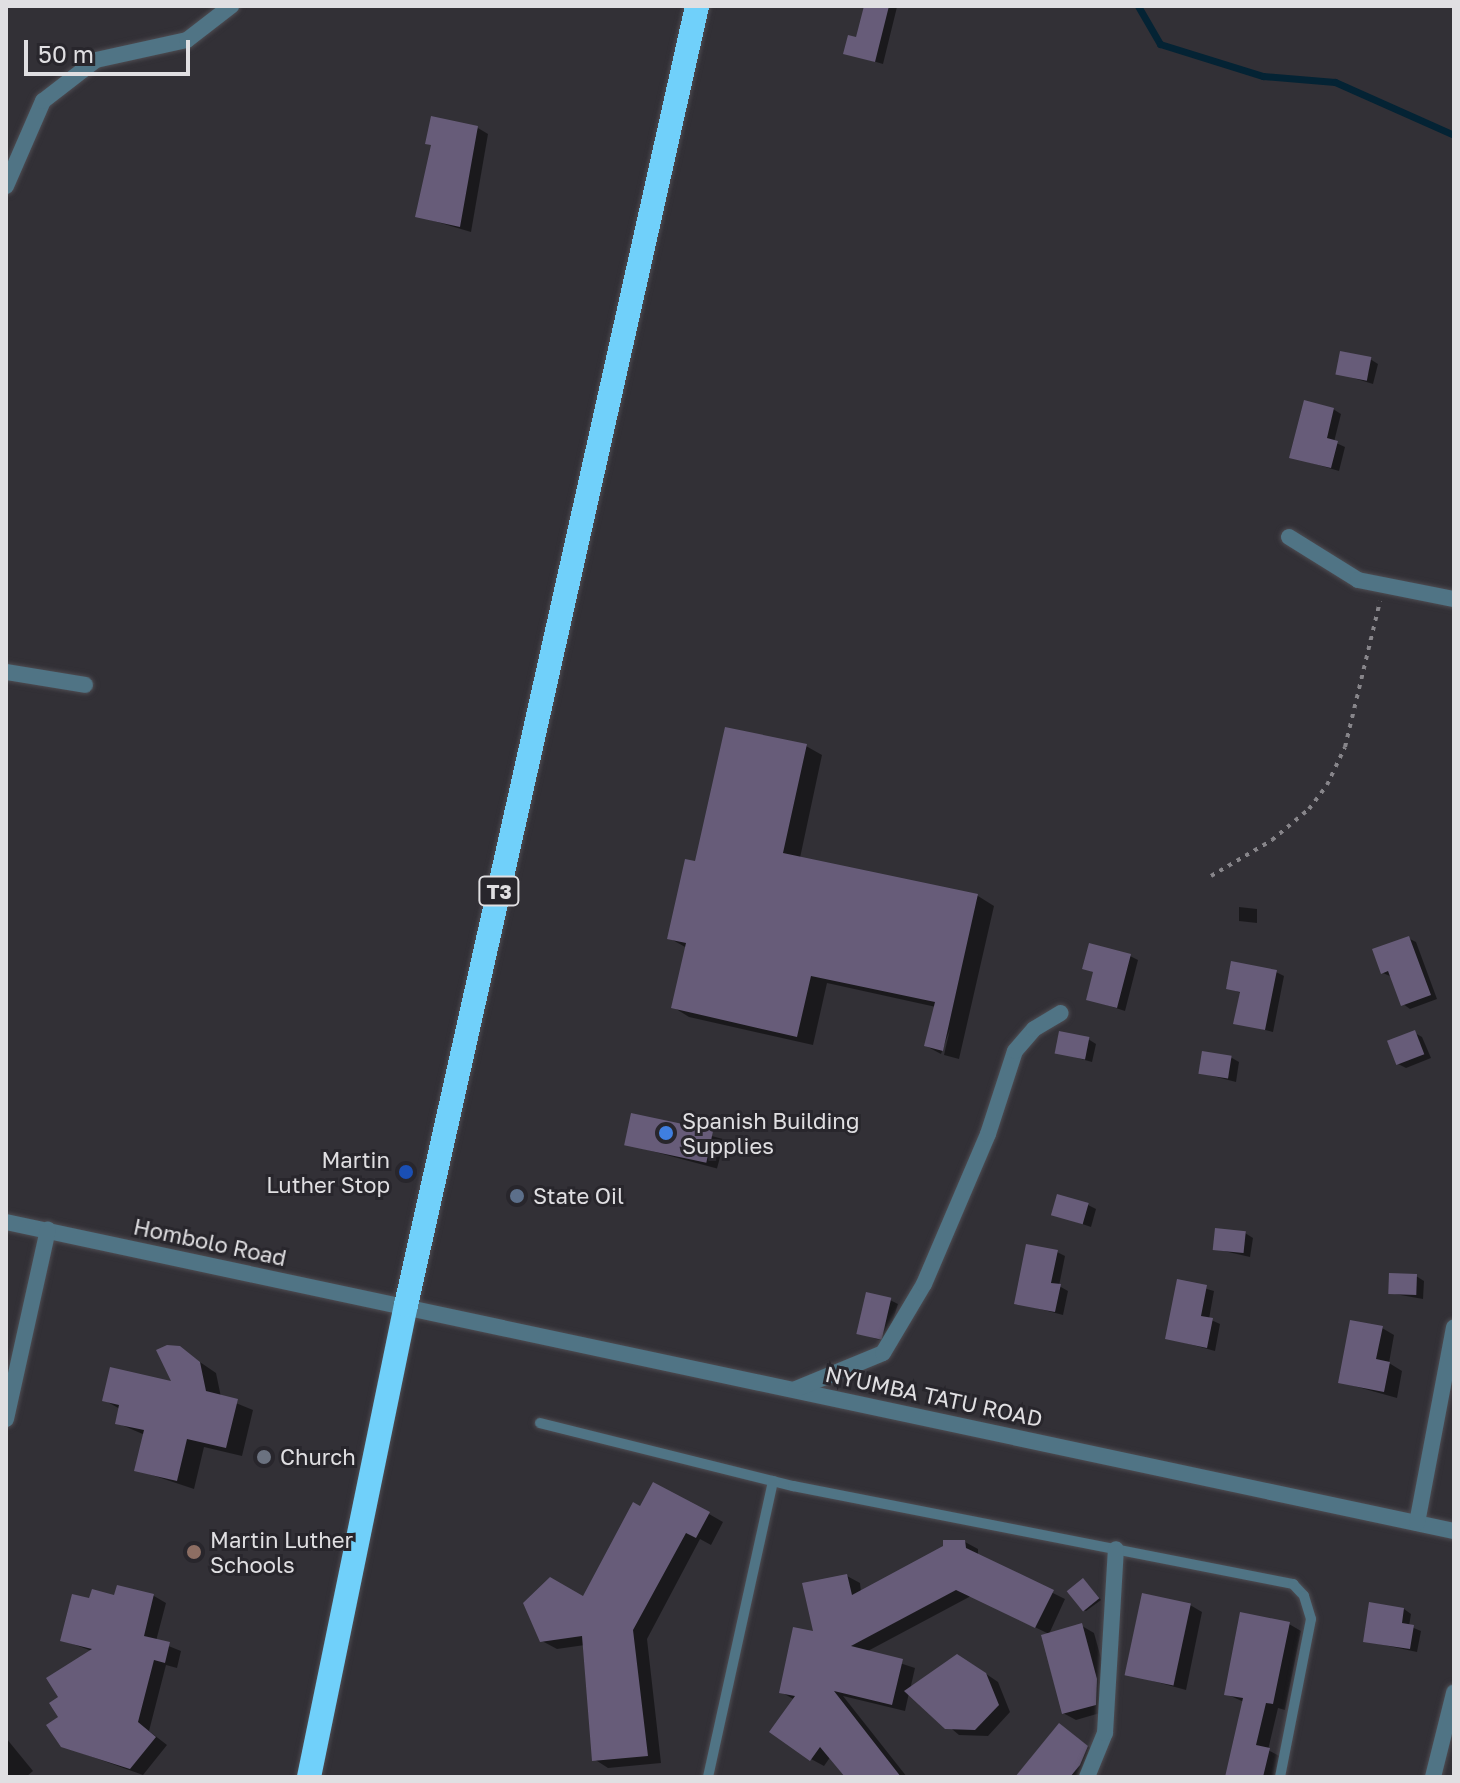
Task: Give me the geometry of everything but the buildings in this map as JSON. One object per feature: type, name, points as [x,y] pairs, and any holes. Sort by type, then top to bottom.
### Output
[{"type":"highway","name":"T3","points":[[309,1777],[406,1305],[697,6]]},
{"type":"street","points":[[6,186],[43,101],[96,60],[187,40],[231,6]]},
{"type":"street","points":[[1289,537],[1358,580],[1382,588],[1454,599]]},
{"type":"street","points":[[6,672],[85,685]]},
{"type":"street","points":[[796,1389],[883,1353],[924,1284],[988,1134],[1015,1051],[1034,1029],[1061,1013]]},
{"type":"street","name":"Hombolo Road","points":[[6,1222],[406,1305]]},
{"type":"street","points":[[6,1419],[48,1230]]},
{"type":"street","name":"NYUMBA TATU ROAD","points":[[406,1305],[1454,1531]]},
{"type":"street","points":[[1417,1523],[1454,1327]]},
{"type":"street","points":[[1087,1777],[1105,1733],[1116,1549]]},
{"type":"street","points":[[1433,1777],[1454,1693]]},
{"type":"lane","points":[[540,1423],[773,1481],[1293,1584],[1304,1596],[1311,1619],[1280,1777]]},
{"type":"lane","points":[[708,1777],[773,1481]]},
{"type":"path","points":[[1211,876],[1272,840],[1309,809],[1327,785],[1345,747],[1382,588]]},
{"type":"waterway","points":[[1138,6],[1160,44],[1263,76],[1335,82],[1454,135]]},
{"type":"place","name":"Spanish Building Supplies","points":[[666,1133]]},
{"type":"place","name":"Martin Luther Stop","points":[[406,1172]]},
{"type":"place","name":"State Oil","points":[[517,1196]]},
{"type":"place","name":"Church","points":[[264,1457]]},
{"type":"place","name":"Martin Luther Schools","points":[[194,1552]]}]
